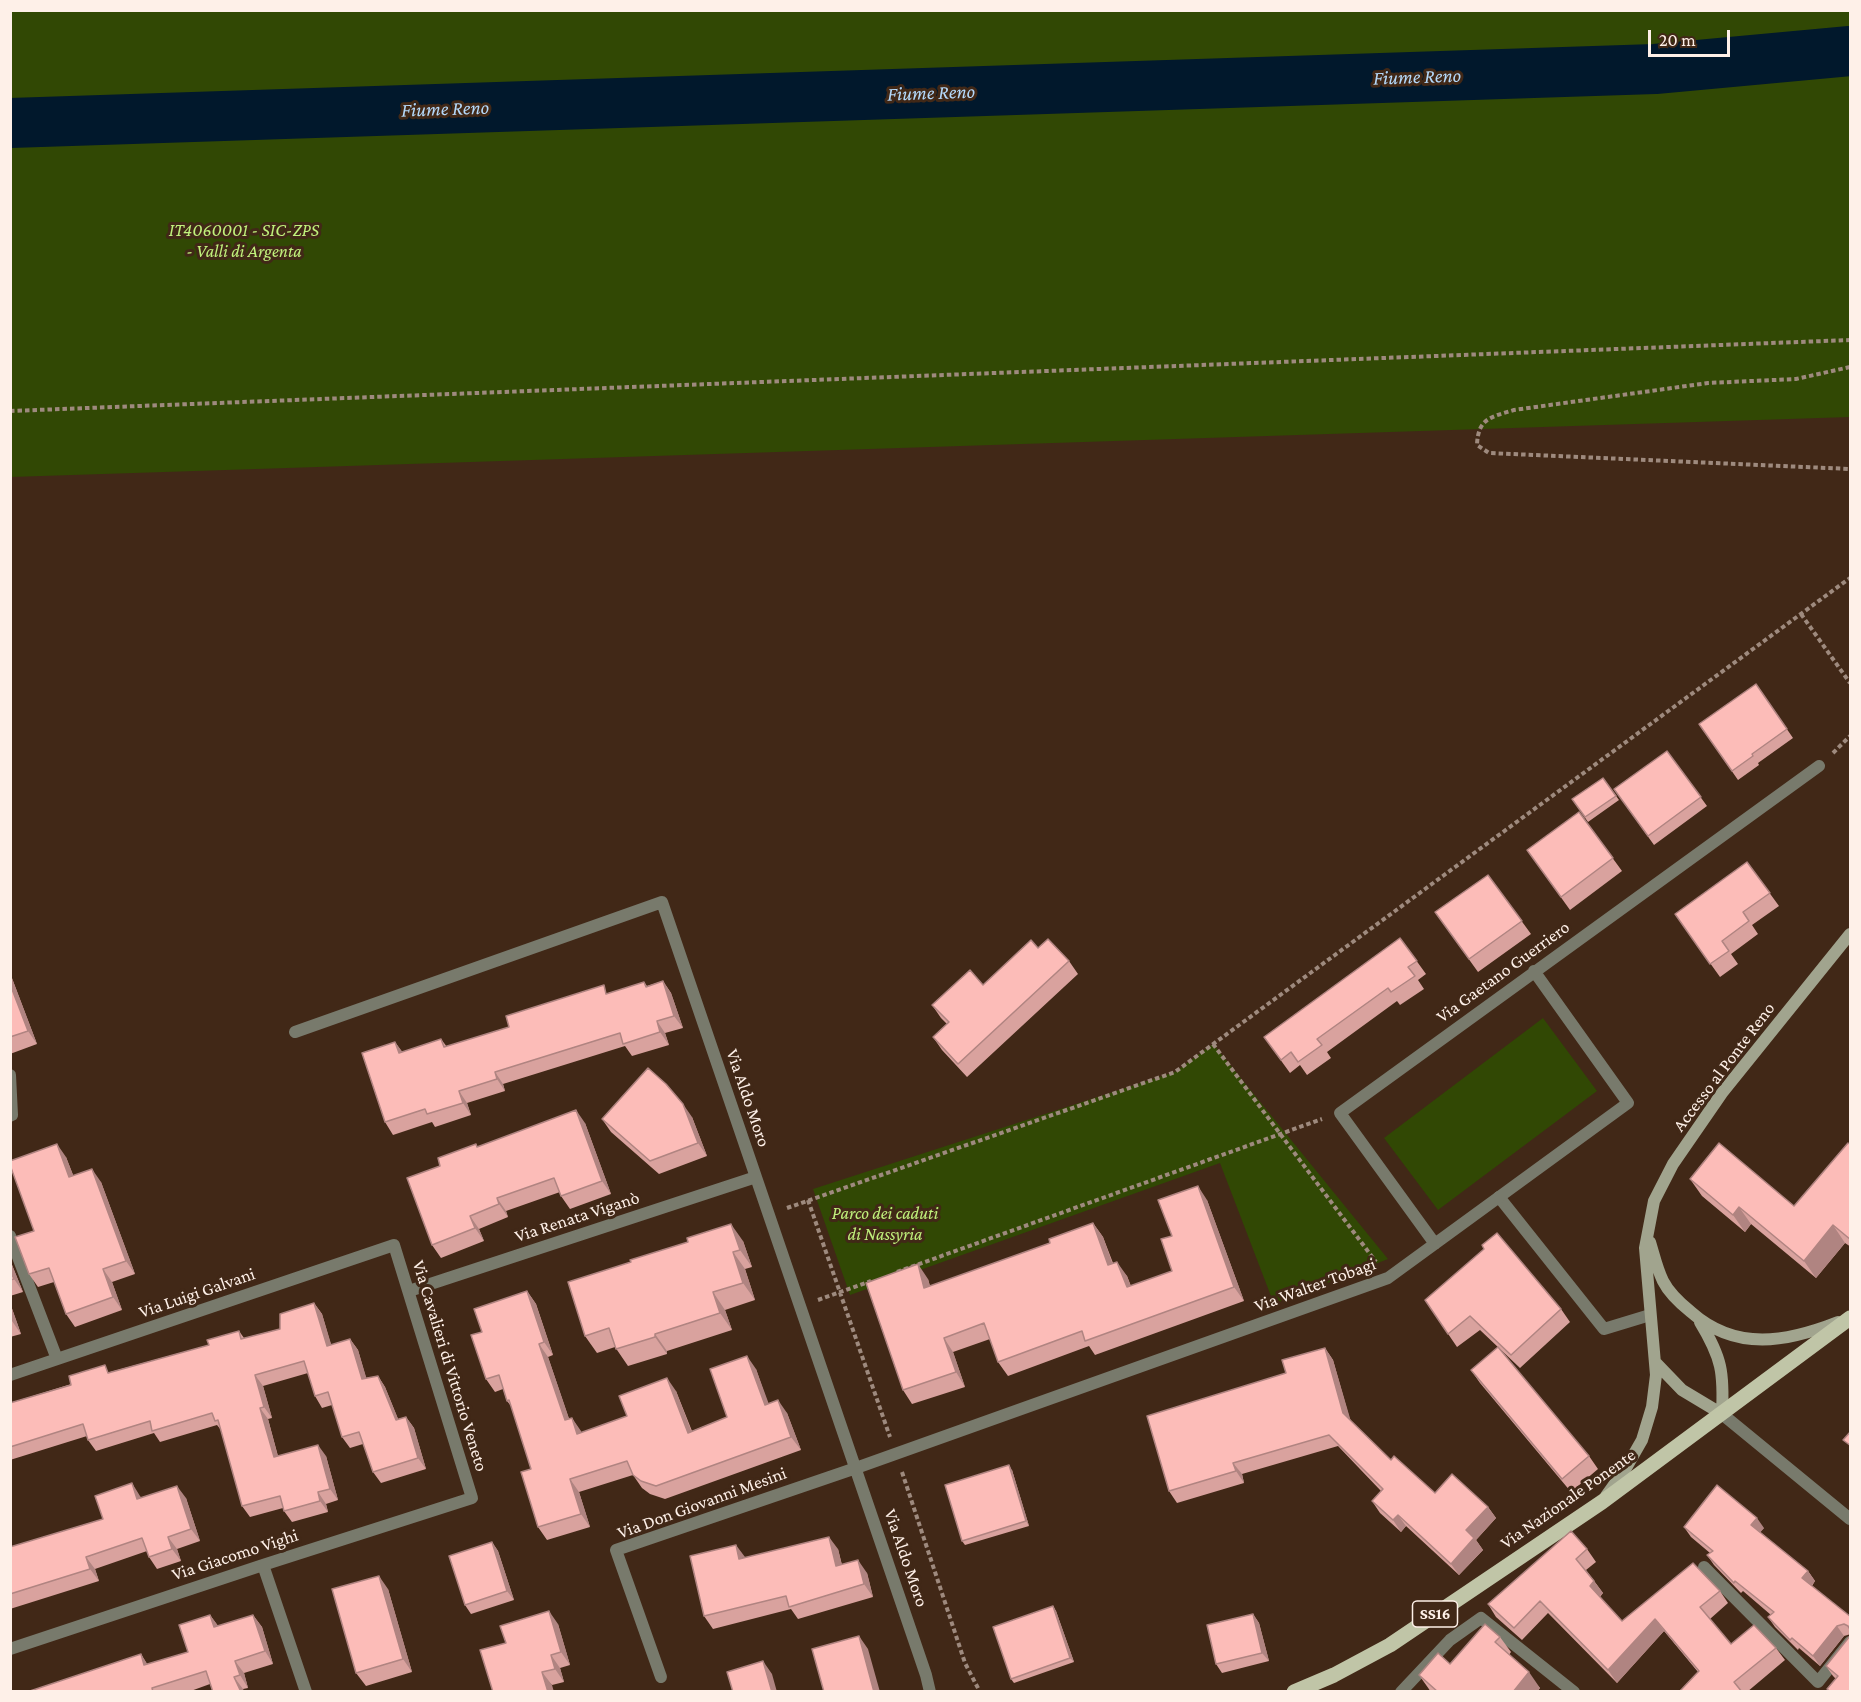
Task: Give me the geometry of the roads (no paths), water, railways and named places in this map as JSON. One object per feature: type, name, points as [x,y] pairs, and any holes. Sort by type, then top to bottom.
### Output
[{"type":"main road","name":"Accesso al Ponte Reno","points":[[1602,1502],[1642,1440],[1652,1407],[1656,1375],[1645,1248],[1654,1201],[1673,1164],[1722,1093],[1851,934]]},
{"type":"main road","name":"Accesso al Ponte Reno","points":[[1648,1233],[1664,1283],[1681,1304],[1714,1330],[1756,1340],[1778,1340],[1811,1333],[1851,1318]]},
{"type":"main road","name":"Via Nazionale Ponente","points":[[1294,1692],[1390,1644],[1602,1502],[1851,1318]]},
{"type":"main road","name":"Accesso al Ponte Reno","points":[[1698,1319],[1720,1360],[1723,1383],[1722,1414]]},
{"type":"main road","points":[[1655,1362],[1682,1390],[1722,1414]]},
{"type":"street","name":"Via Gaetano Guerriero","points":[[1435,1244],[1340,1113],[1819,766]]},
{"type":"street","name":"Via Aldo Moro","points":[[295,1032],[662,902],[856,1468],[930,1692]]},
{"type":"street","name":"Via Walter Tobagi","points":[[856,1468],[1388,1278],[1628,1103],[1534,971]]},
{"type":"street","points":[[10,1075],[12,1115],[10,1116]]},
{"type":"street","name":"Via Renata Viganò","points":[[409,1291],[756,1177]]},
{"type":"street","points":[[1499,1197],[1604,1329],[1650,1315]]},
{"type":"street","points":[[10,1236],[57,1359]]},
{"type":"street","name":"Via Cavalieri di Vittorio Veneto","points":[[394,1245],[472,1498]]},
{"type":"street","name":"Via Luigi Galvani","points":[[10,1375],[394,1245]]},
{"type":"street","points":[[1722,1414],[1851,1519]]},
{"type":"street","name":"Via Don Giovanni Mesini","points":[[661,1677],[616,1550],[856,1468]]},
{"type":"street","name":"Via Giacomo Vighi","points":[[10,1649],[472,1498]]},
{"type":"street","points":[[263,1565],[306,1692]]},
{"type":"street","points":[[1704,1567],[1818,1682],[1851,1642]]},
{"type":"street","points":[[1401,1692],[1450,1640],[1481,1618],[1574,1692]]},
{"type":"street","name":"Via Aldo Moro","points":[[926,1675],[939,1692]]},
{"type":"street","points":[[1310,1692],[1321,1680]]},
{"type":"waterway","name":"Fiume Reno","points":[[10,123],[1655,69],[1850,51]]},
{"type":"park label","name":"IT4060001 - SIC-ZPS - Valli di Argenta","points":[[244,240]]},
{"type":"park label","name":"Parco dei caduti di Nassyria","points":[[885,1223]]}]
